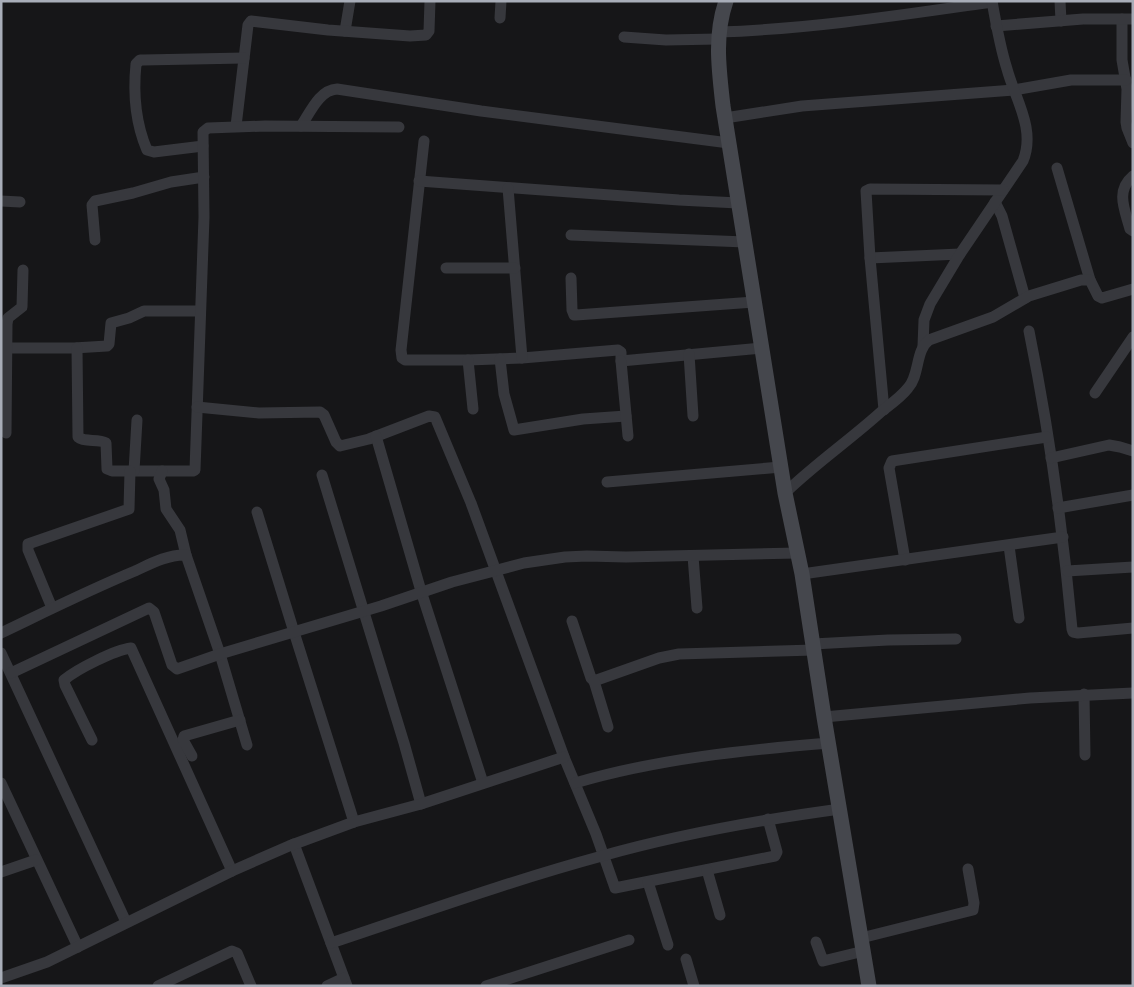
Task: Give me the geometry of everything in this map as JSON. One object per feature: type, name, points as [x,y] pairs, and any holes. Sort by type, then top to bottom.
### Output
[{"type":"street","points":[[345,32],[350,1]]},
{"type":"street","points":[[236,126],[248,25],[251,22],[345,32],[410,36],[426,35],[430,26],[430,1]]},
{"type":"street","points":[[500,18],[501,1]]},
{"type":"street","points":[[726,1],[714,37],[725,118],[723,142],[775,467],[785,493],[790,554],[802,574],[808,649],[824,716],[821,744],[858,949],[869,986]]},
{"type":"street","points":[[1060,1],[1061,21]]},
{"type":"street","points":[[624,37],[666,40],[714,37],[834,24],[992,2],[1007,71],[1024,116],[1027,147],[1023,161],[960,254],[926,314],[923,346],[912,384],[858,434],[811,469],[785,493]]},
{"type":"street","points":[[996,26],[1061,21],[1127,19],[1122,60],[1127,95],[1126,122],[1133,143]]},
{"type":"street","points":[[203,146],[154,152],[147,150],[134,102],[136,64],[140,60],[244,58]]},
{"type":"street","points":[[725,118],[802,106],[1014,90],[1071,80],[1126,80]]},
{"type":"street","points":[[301,126],[323,94],[332,89],[337,89],[500,113],[723,142]]},
{"type":"street","points":[[77,348],[78,437],[106,443],[108,471],[195,470],[204,217],[203,132],[208,128],[236,126],[399,126]]},
{"type":"street","points":[[424,142],[403,332],[402,358],[408,361],[500,359],[618,350],[621,352],[628,436]]},
{"type":"street","points":[[1056,168],[1090,280],[1098,296],[1102,298],[1133,289]]},
{"type":"street","points":[[1133,176],[1125,184],[1121,196],[1130,229],[1133,230]]},
{"type":"street","points":[[95,240],[92,205],[95,201],[133,194],[171,182],[204,177]]},
{"type":"street","points":[[419,182],[733,203]]},
{"type":"street","points":[[508,188],[522,358]]},
{"type":"street","points":[[884,410],[870,258],[866,193],[868,189],[1003,190]]},
{"type":"street","points":[[1,201],[20,202]]},
{"type":"street","points":[[995,202],[1002,216],[1025,298]]},
{"type":"street","points":[[571,235],[740,241]]},
{"type":"street","points":[[870,258],[960,254]]},
{"type":"street","points":[[446,268],[515,268]]},
{"type":"street","points":[[6,434],[4,348],[7,321],[22,307],[23,270]]},
{"type":"street","points":[[571,278],[572,310],[574,315],[748,303]]},
{"type":"street","points":[[923,346],[933,338],[964,329],[993,317],[1025,298],[1051,288],[1081,280],[1090,280]]},
{"type":"street","points":[[4,348],[77,348],[108,345],[110,323],[129,318],[141,312],[200,311]]},
{"type":"street","points":[[1029,332],[1058,508],[1073,632],[1133,628]]},
{"type":"street","points":[[1095,393],[1133,337]]},
{"type":"street","points":[[621,361],[757,349]]},
{"type":"street","points":[[689,354],[693,416]]},
{"type":"street","points":[[500,359],[504,394],[514,430],[626,416]]},
{"type":"street","points":[[468,360],[473,409]]},
{"type":"street","points":[[197,407],[259,413],[320,412],[324,415],[336,442],[340,446],[376,436],[429,416],[436,417],[471,504],[564,757],[616,889],[776,855],[777,852],[768,819]]},
{"type":"street","points":[[52,608],[28,550],[28,544],[129,509],[136,420]]},
{"type":"street","points":[[376,436],[422,592],[483,783]]},
{"type":"street","points":[[905,560],[889,468],[892,461],[1047,437]]},
{"type":"street","points":[[1050,458],[1109,445],[1133,451]]},
{"type":"street","points":[[607,482],[775,467]]},
{"type":"street","points":[[162,471],[159,479],[164,490],[166,508],[180,530],[186,555],[220,654],[247,745]]},
{"type":"street","points":[[322,475],[404,742],[420,804]]},
{"type":"street","points":[[1058,508],[1133,495]]},
{"type":"street","points":[[258,512],[354,822]]},
{"type":"street","points":[[802,574],[1062,537]]},
{"type":"street","points":[[1009,546],[1019,618]]},
{"type":"street","points":[[10,673],[149,608],[154,612],[174,668],[181,668],[220,654],[422,592],[524,563],[565,557],[790,554]]},
{"type":"street","points":[[1,633],[52,608],[154,563],[186,555]]},
{"type":"street","points":[[693,556],[697,608]]},
{"type":"street","points":[[1067,570],[1133,567]]},
{"type":"street","points":[[572,621],[591,678],[594,681],[608,727]]},
{"type":"street","points":[[594,681],[669,655],[700,652],[808,649],[888,640],[956,639]]},
{"type":"street","points":[[92,740],[64,680],[88,665],[131,648],[232,871]]},
{"type":"street","points":[[1,652],[126,922]]},
{"type":"street","points":[[824,716],[1084,694],[1133,693]]},
{"type":"street","points":[[1084,694],[1085,755]]},
{"type":"street","points":[[192,756],[183,740],[184,736],[240,720]]},
{"type":"street","points":[[575,783],[612,772],[728,753],[821,744]]},
{"type":"street","points":[[1,978],[47,962],[232,871],[294,844],[354,822],[420,804],[564,757]]},
{"type":"street","points":[[1,783],[78,947]]},
{"type":"street","points":[[331,943],[603,855],[702,831],[834,810]]},
{"type":"street","points":[[294,844],[345,982],[327,986]]},
{"type":"street","points":[[1,872],[36,860]]},
{"type":"street","points":[[816,942],[823,961],[973,910],[974,903],[968,869]]},
{"type":"street","points":[[707,870],[720,915]]},
{"type":"street","points":[[648,882],[668,944]]},
{"type":"street","points":[[486,986],[629,940]]},
{"type":"street","points":[[158,986],[232,951],[237,954],[251,986]]},
{"type":"street","points":[[686,958],[694,986]]}]
